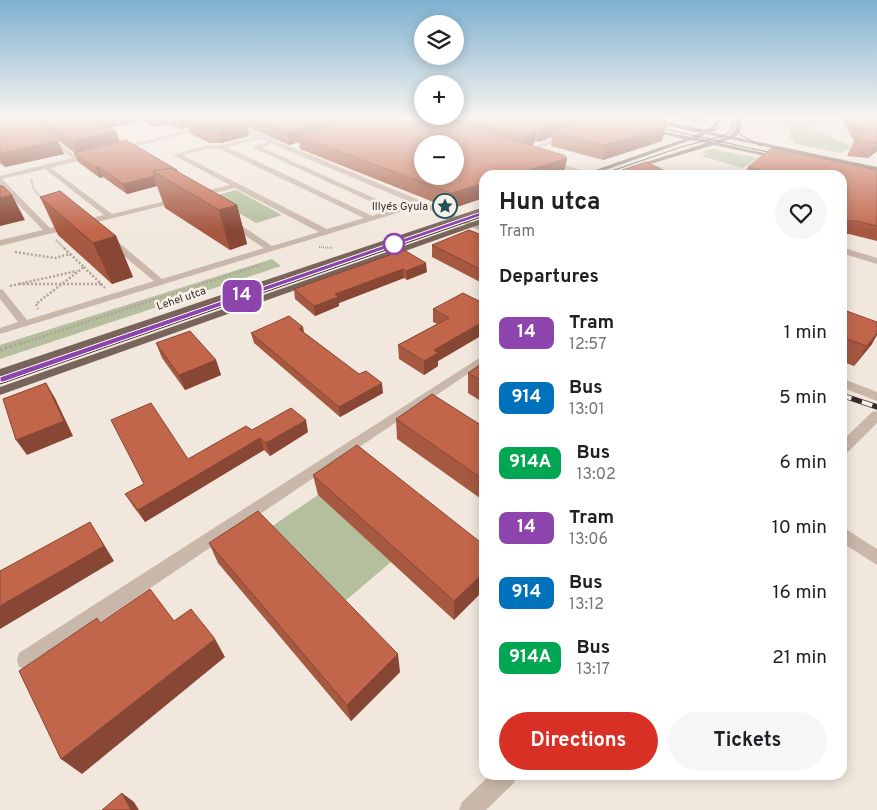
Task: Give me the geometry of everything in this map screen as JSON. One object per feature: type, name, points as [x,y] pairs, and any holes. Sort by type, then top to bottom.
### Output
[{"type":"main road","points":[[602,170],[645,155]]},
{"type":"main road","points":[[628,169],[673,155]]},
{"type":"main road","points":[[766,155],[786,159]]},
{"type":"main road","points":[[812,155],[877,168]]},
{"type":"main road","name":"Lehel utca","points":[[0,372],[479,210]]},
{"type":"main road","points":[[0,391],[479,222]]},
{"type":"street","points":[[71,155],[77,159]]},
{"type":"street","points":[[48,231],[19,206],[0,180],[94,155]]},
{"type":"street","points":[[177,155],[326,232]]},
{"type":"street","points":[[238,155],[373,218]]},
{"type":"street","points":[[273,155],[396,211]]},
{"type":"street","points":[[302,155],[479,228]]},
{"type":"street","points":[[525,155],[530,156]]},
{"type":"street","points":[[547,162],[572,170]]},
{"type":"street","points":[[46,167],[110,216]]},
{"type":"street","points":[[0,243],[48,231],[97,227],[110,216],[236,186]]},
{"type":"street","points":[[0,197],[12,194]]},
{"type":"street","points":[[190,197],[198,202]]},
{"type":"street","points":[[0,331],[22,322],[418,204]]},
{"type":"street","points":[[223,218],[272,249]]},
{"type":"street","points":[[97,227],[160,282]]},
{"type":"street","points":[[847,252],[877,260]]},
{"type":"street","points":[[0,292],[22,322]]},
{"type":"street","points":[[26,660],[479,361]]},
{"type":"street","points":[[847,384],[877,396]]},
{"type":"street","points":[[847,444],[877,415]]},
{"type":"street","points":[[847,537],[877,558]]},
{"type":"street","points":[[470,810],[501,780]]},
{"type":"path","points":[[21,173],[31,179],[34,189],[45,202]]},
{"type":"path","points":[[48,231],[106,289],[98,291]]},
{"type":"path","points":[[9,251],[55,258],[70,254]]},
{"type":"path","points":[[0,350],[265,264]]},
{"type":"path","points":[[38,309],[36,304],[84,267]]},
{"type":"path","points":[[10,286],[80,270]]},
{"type":"path","points":[[20,284],[102,284]]},
{"type":"path","points":[[22,322],[38,309],[46,306]]},
{"type":"green space","points":[[742,155],[758,158],[742,168],[702,156]]},
{"type":"green space","points":[[236,190],[282,215],[256,223],[211,197]]},
{"type":"green space","points":[[272,259],[281,266],[0,359],[0,345]]},
{"type":"green space","points":[[318,495],[391,562],[338,607],[265,531]]},
{"type":"building","points":[[77,155],[151,155],[177,170],[171,168],[153,171],[154,176],[123,184],[99,167],[96,168]]},
{"type":"building","points":[[348,155],[414,155],[414,179]]},
{"type":"building","points":[[464,155],[562,155],[567,158],[527,170],[479,170],[479,185],[451,193],[430,185],[464,185]]},
{"type":"building","points":[[763,155],[804,155],[877,170],[877,226],[847,221],[847,194],[849,192],[847,192],[847,170],[760,170],[748,167]]},
{"type":"building","points":[[646,162],[663,170],[623,170]]},
{"type":"building","points":[[171,168],[237,205],[219,210],[153,171]]},
{"type":"building","points":[[0,186],[3,186],[12,195],[0,198]]},
{"type":"building","points":[[60,191],[116,236],[93,243],[40,197]]},
{"type":"building","points":[[469,230],[479,234],[479,268],[432,245]]},
{"type":"building","points":[[404,250],[426,263],[406,271],[403,269],[335,294],[338,297],[314,306],[294,289]]},
{"type":"building","points":[[463,293],[479,301],[479,324],[434,350],[438,353],[424,361],[398,345],[449,318],[433,309]]},
{"type":"building","points":[[847,311],[877,322],[877,333],[867,346],[847,339]]},
{"type":"building","points":[[289,316],[303,327],[299,329],[359,374],[366,371],[382,383],[339,407],[251,333]]},
{"type":"building","points":[[190,331],[216,360],[179,375],[156,343]]},
{"type":"building","points":[[479,365],[479,379],[468,373]]},
{"type":"building","points":[[46,383],[64,421],[16,440],[3,399]]},
{"type":"building","points":[[432,394],[479,424],[479,477],[396,419]]},
{"type":"building","points":[[151,403],[188,459],[246,426],[252,430],[291,408],[306,420],[266,443],[260,438],[138,510],[125,494],[144,484],[111,420]]},
{"type":"building","points":[[357,445],[479,541],[479,577],[454,601],[313,475]]},
{"type":"building","points":[[258,511],[398,654],[347,705],[209,543]]},
{"type":"building","points":[[90,522],[104,546],[0,606],[0,571]]},
{"type":"building","points":[[150,589],[174,621],[191,609],[215,639],[61,759],[19,671],[97,618],[100,623]]},
{"type":"building","points":[[122,793],[131,810],[102,810]]},
{"type":"tram line","points":[[614,170],[658,155]]},
{"type":"tram line","name":"14","points":[[0,379],[479,215]]},
{"type":"tram line","points":[[0,384],[479,218]]},
{"type":"railway","points":[[847,397],[877,407]]},
{"type":"place","name":"Illyés Gyula","points":[[445,206]]}]
